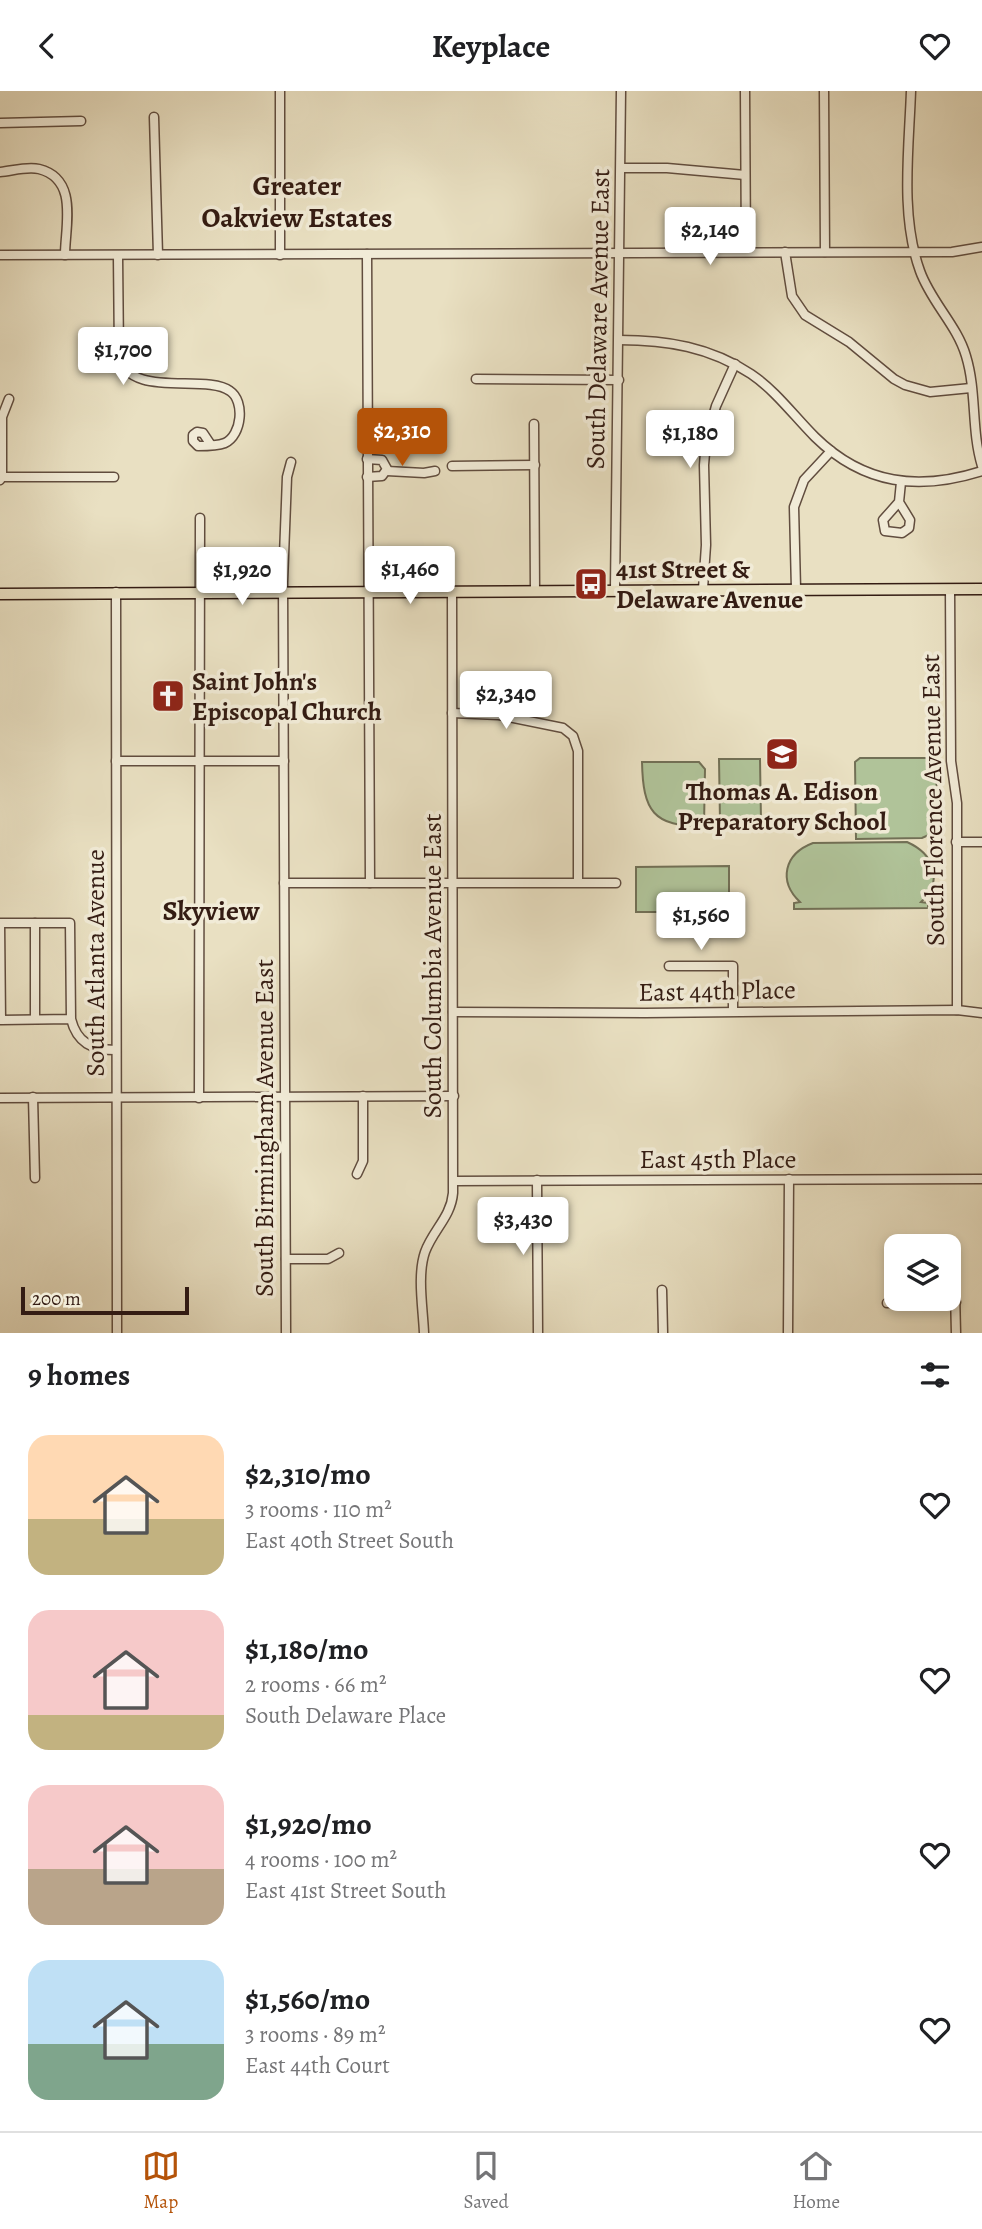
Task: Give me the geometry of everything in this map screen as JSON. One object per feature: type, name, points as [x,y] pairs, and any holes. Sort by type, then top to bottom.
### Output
[{"type":"main road","points":[[0,594],[982,589]]},
{"type":"street","points":[[280,91],[280,255]]},
{"type":"street","name":"South Delaware Avenue East","points":[[615,589],[621,91]]},
{"type":"street","points":[[745,91],[746,252]]},
{"type":"street","points":[[824,91],[825,252]]},
{"type":"street","points":[[619,340],[682,345],[708,351],[735,364],[778,396],[831,451],[866,471],[901,482],[938,482],[982,469],[975,437],[969,368],[961,342],[927,287],[914,252],[908,201],[911,91]]},
{"type":"street","points":[[154,117],[158,255]]},
{"type":"street","points":[[0,123],[81,121]]},
{"type":"street","points":[[622,169],[667,168],[745,175]]},
{"type":"street","points":[[0,172],[39,169],[55,178],[61,185],[67,200],[65,255]]},
{"type":"street","points":[[0,255],[914,252],[962,251],[982,247]]},
{"type":"street","points":[[785,252],[792,296],[805,315],[849,342],[905,385],[930,392],[971,388]]},
{"type":"street","points":[[367,254],[370,883]]},
{"type":"street","points":[[118,256],[119,355],[122,368],[141,379],[221,386],[230,391],[239,404],[240,415],[236,432],[225,443],[211,445]]},
{"type":"street","points":[[703,589],[706,545],[706,441],[716,406],[735,364]]},
{"type":"street","points":[[476,379],[619,380]]},
{"type":"street","points":[[9,399],[2,417],[1,478],[114,477]]},
{"type":"street","points":[[534,424],[535,591]]},
{"type":"street","points":[[796,589],[794,506],[804,479],[831,451]]},
{"type":"street","points":[[368,459],[382,460],[387,465],[387,471],[382,476],[368,477]]},
{"type":"street","name":"South Birmingham Avenue East","points":[[286,1333],[284,592],[287,477],[291,462]]},
{"type":"street","points":[[452,466],[535,464]]},
{"type":"street","points":[[387,471],[435,471]]},
{"type":"street","points":[[899,502],[901,482]]},
{"type":"street","points":[[199,1098],[200,518]]},
{"type":"street","name":"South Florence Avenue East","points":[[950,589],[951,761],[957,803],[957,1010]]},
{"type":"street","name":"South Columbia Avenue East","points":[[424,1333],[424,1256],[452,1205],[454,1181],[452,591]]},
{"type":"street","name":"South Atlanta Avenue","points":[[116,592],[117,1333]]},
{"type":"street","points":[[452,713],[499,715],[563,728],[573,736],[578,751],[578,882]]},
{"type":"street","points":[[116,761],[284,761]]},
{"type":"street","points":[[956,842],[982,842]]},
{"type":"street","points":[[284,883],[616,883]]},
{"type":"street","points":[[71,1019],[1,1020],[0,923],[70,923],[71,1019],[80,1039],[90,1046],[116,1050]]},
{"type":"street","points":[[35,923],[35,1019]]},
{"type":"street","points":[[669,966],[733,966],[733,1011]]},
{"type":"street","name":"East 44th Place","points":[[453,1012],[957,1010],[982,1013]]},
{"type":"street","points":[[358,1174],[363,1160],[363,1096]]},
{"type":"street","points":[[0,1098],[454,1096]]},
{"type":"street","points":[[33,1097],[34,1178]]},
{"type":"street","points":[[788,1333],[789,1179]]},
{"type":"street","name":"East 45th Place","points":[[454,1181],[982,1179]]},
{"type":"street","points":[[537,1181],[538,1333]]},
{"type":"street","points":[[286,1259],[328,1259],[339,1253]]},
{"type":"street","points":[[662,1290],[663,1333]]},
{"type":"street","points":[[956,1311],[956,1333]]},
{"type":"green space","points":[[860,758],[936,758],[937,820],[931,834],[922,838],[856,839],[855,762]]},
{"type":"green space","points":[[719,759],[760,759],[761,821],[720,822]]},
{"type":"green space","points":[[642,762],[699,762],[705,769],[704,826],[673,823],[654,813],[645,793]]},
{"type":"green space","points":[[907,842],[924,853],[933,868],[932,885],[921,902],[928,903],[928,908],[794,909],[794,903],[800,902],[789,885],[787,869],[790,861],[803,848],[813,843]]},
{"type":"green space","points":[[729,866],[729,912],[636,912],[636,867]]},
{"type":"place","name":"41st Street & Delaware Avenue","points":[[591,584]]},
{"type":"place","name":"Saint John's Episcopal Church","points":[[168,696]]},
{"type":"place","name":"Thomas A. Edison Preparatory School","points":[[782,754]]},
{"type":"district","name":"Greater Oakview Estates","points":[[297,202]]},
{"type":"district","name":"Skyview","points":[[211,911]]}]
